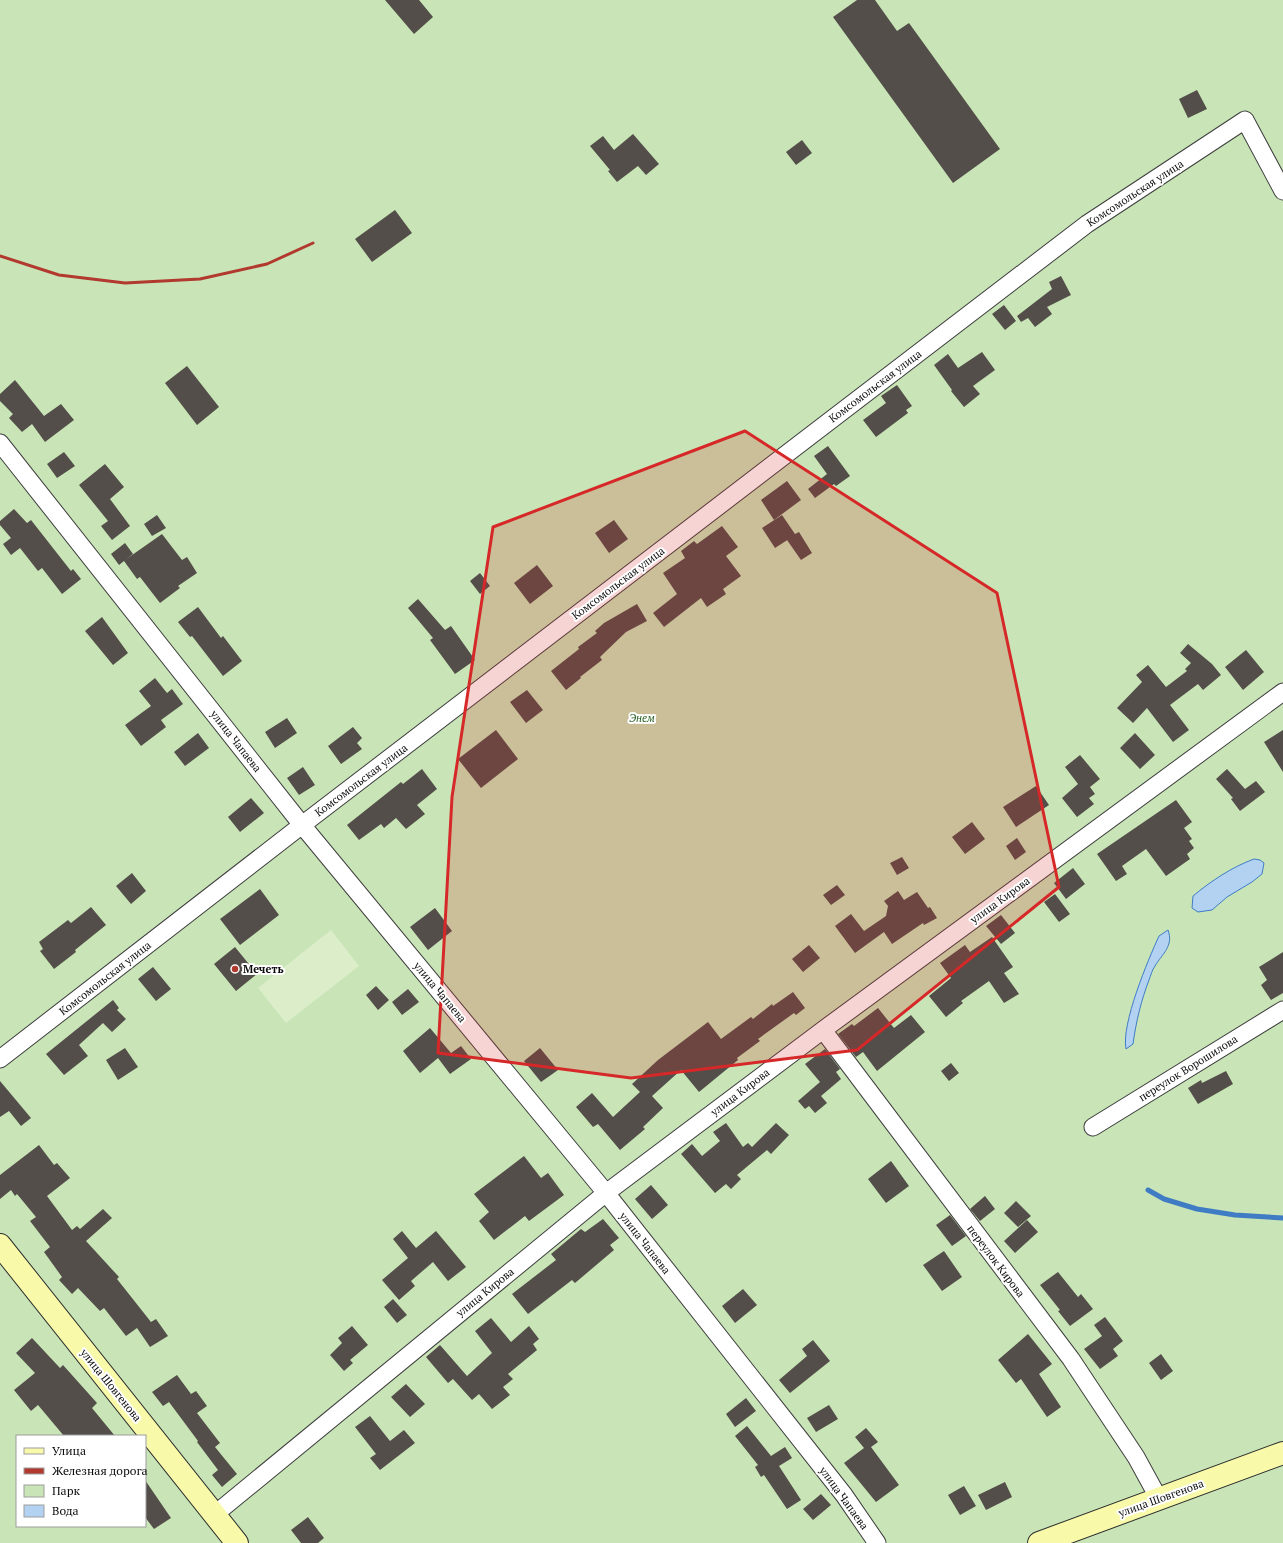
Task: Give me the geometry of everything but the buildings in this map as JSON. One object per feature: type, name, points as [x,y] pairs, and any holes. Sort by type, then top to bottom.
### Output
[{"type":"street","name":"Комсомольская улица","points":[[0,1060],[302,825],[1087,224],[1245,120],[1283,191]]},
{"type":"street","name":"улица Чапаева","points":[[0,443],[302,825],[606,1193],[844,1495],[877,1543]]},
{"type":"street","name":"улица Кирова","points":[[214,1515],[606,1193],[822,1030],[1283,692]]},
{"type":"street","name":"переулок Ворошилова","points":[[1093,1127],[1283,1010]]},
{"type":"street","name":"переулок Кирова","points":[[822,1030],[1071,1359],[1136,1457],[1158,1499]]},
{"type":"street","name":"улица Шовгенова","points":[[0,1245],[237,1543]]},
{"type":"street","name":"улица Шовгенова","points":[[1039,1543],[1283,1453]]},
{"type":"highlighted area","points":[[745,431],[997,593],[1059,887],[857,1050],[631,1078],[438,1053],[452,797],[493,527]]},
{"type":"green space","name":"Энем","points":[[0,0],[1283,0],[1283,1543],[0,1543]]},
{"type":"green space","points":[[331,930],[359,966],[286,1023],[258,988]]},
{"type":"water","points":[[1254,859],[1260,860],[1264,863],[1262,874],[1252,882],[1227,897],[1212,910],[1198,912],[1192,908],[1193,896],[1200,890],[1230,870]]},
{"type":"water","points":[[1168,930],[1168,945],[1152,971],[1141,1004],[1133,1044],[1126,1049],[1128,1024],[1136,992],[1159,936]]},
{"type":"waterway","points":[[1148,1190],[1164,1199],[1197,1209],[1235,1215],[1283,1218]]},
{"type":"railway","points":[[0,256],[59,275],[125,283],[200,279],[267,264],[313,243]]},
{"type":"place","name":"Мечеть","points":[[235,969]]}]
